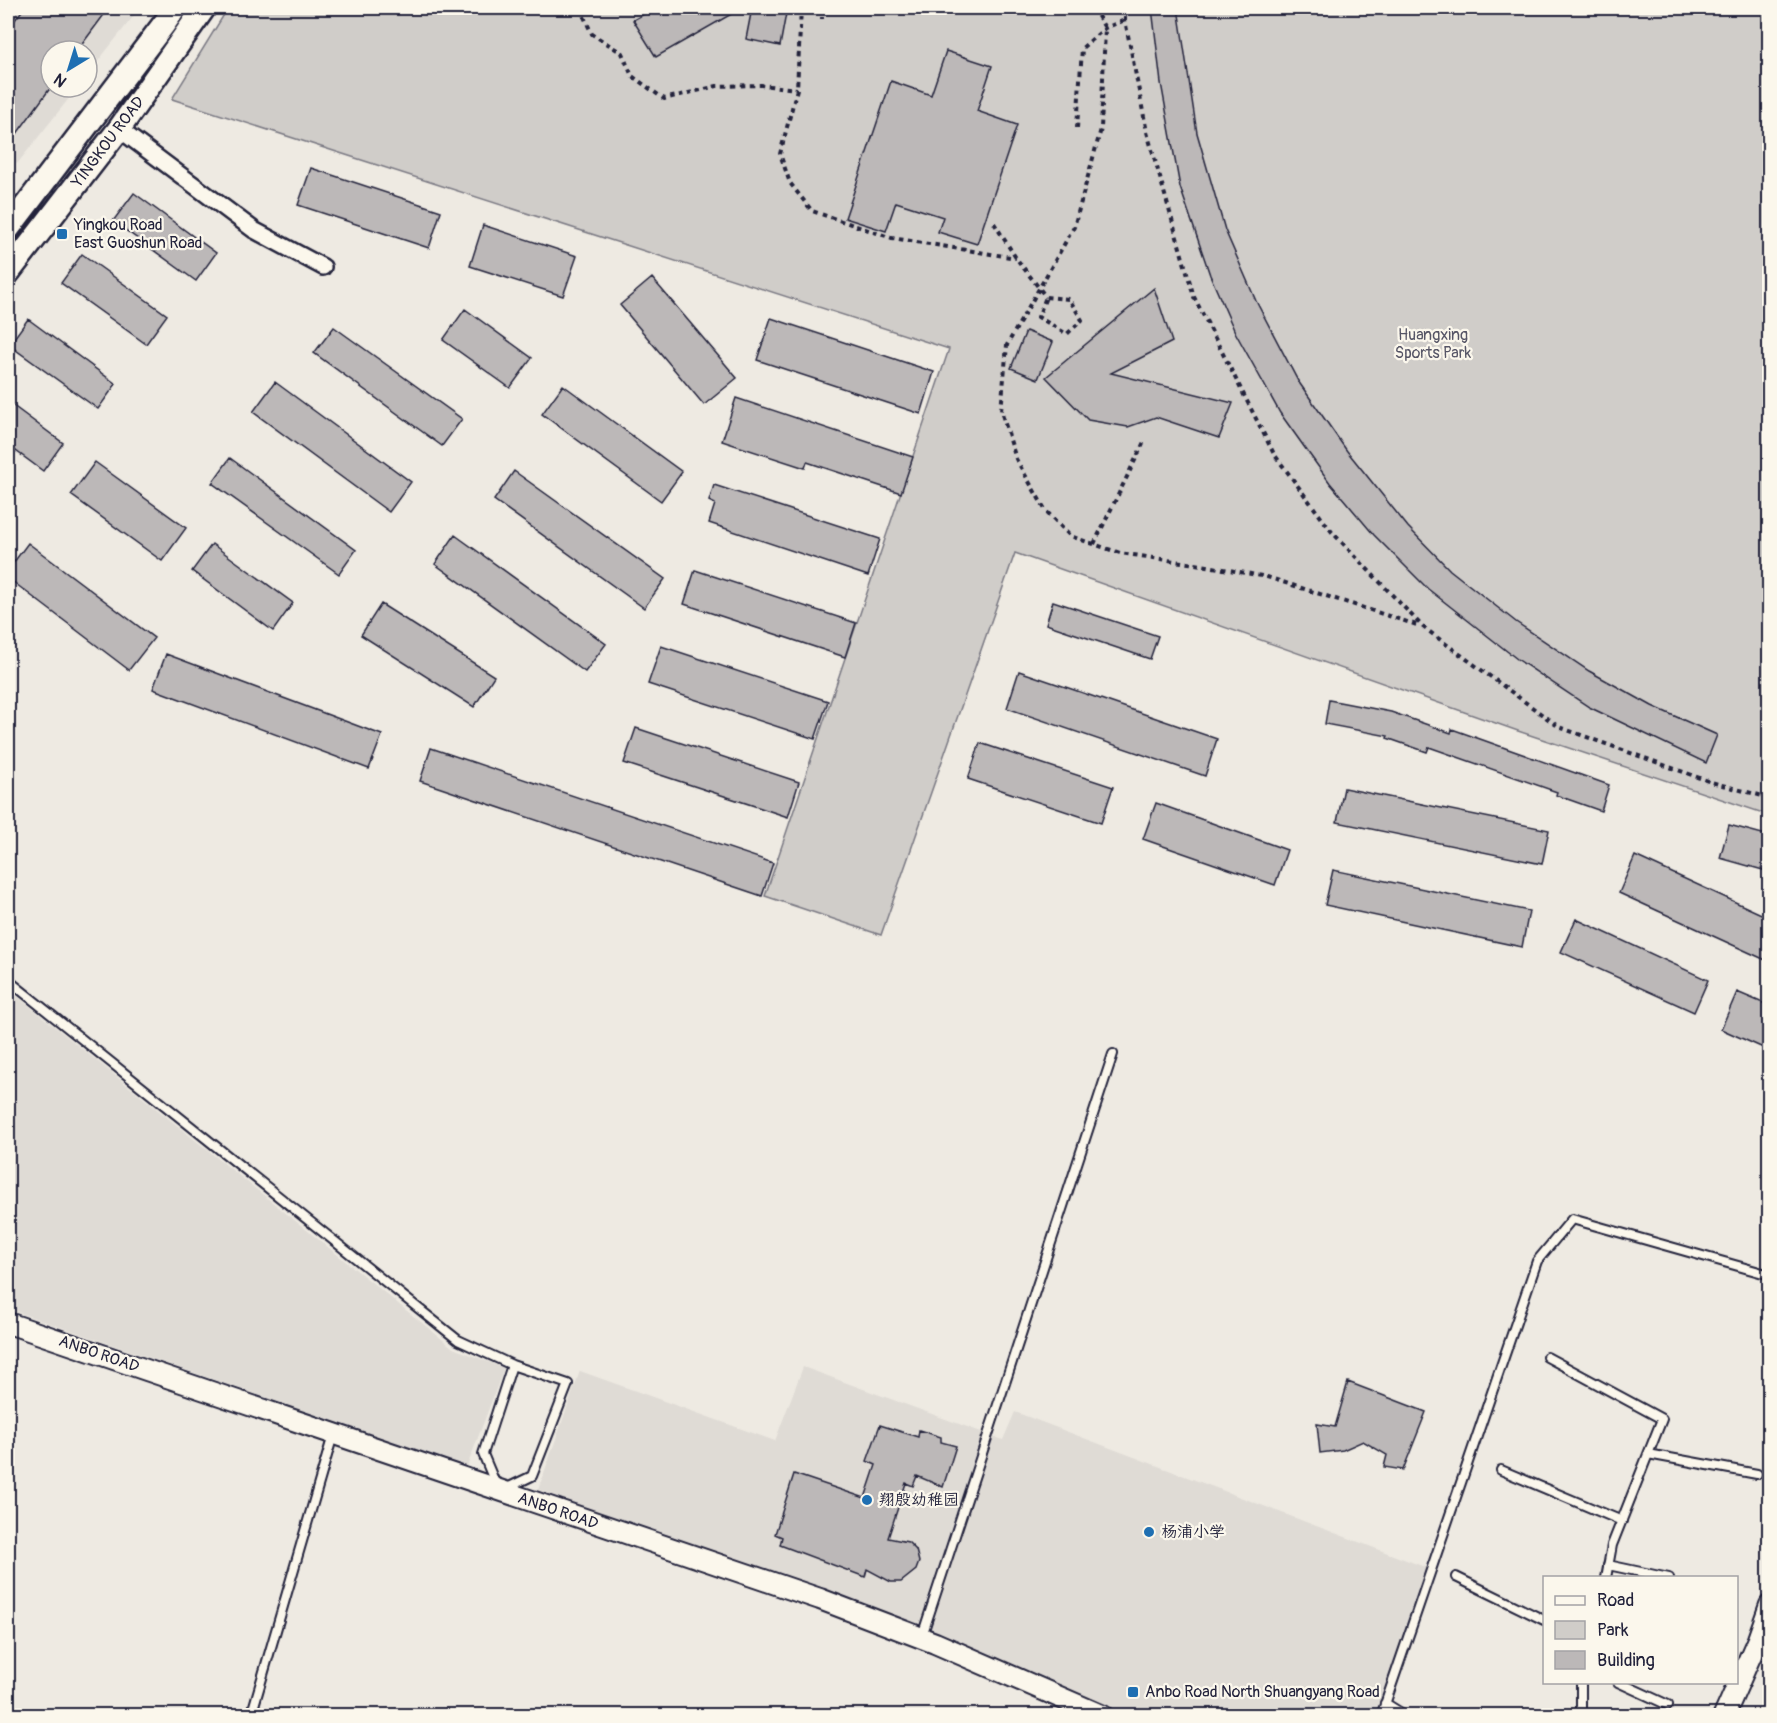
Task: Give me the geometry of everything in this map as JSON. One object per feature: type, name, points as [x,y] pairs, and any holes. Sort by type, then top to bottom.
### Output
[{"type":"main road","name":"YINGKOU ROAD","points":[[8,228],[174,8]]},
{"type":"main road","name":"YINGKOU ROAD","points":[[8,273],[120,129],[204,8]]},
{"type":"street","points":[[120,129],[254,230],[323,267]]},
{"type":"street","name":"ANBO ROAD","points":[[8,1323],[820,1599],[921,1638],[1103,1716]]},
{"type":"street","points":[[1724,1716],[1758,1639],[1770,1605]]},
{"type":"lane","points":[[8,980],[458,1340],[512,1365],[568,1384],[532,1476],[499,1491],[483,1454],[512,1365]]},
{"type":"lane","points":[[921,1638],[1113,1054]]},
{"type":"lane","points":[[1381,1716],[1537,1262],[1572,1219],[1770,1275]]},
{"type":"lane","points":[[1547,1357],[1662,1419],[1612,1545],[1605,1576]]},
{"type":"lane","points":[[252,1716],[333,1435]]},
{"type":"lane","points":[[1648,1454],[1757,1474]]},
{"type":"lane","points":[[1501,1470],[1622,1521]]},
{"type":"lane","points":[[1608,1565],[1660,1576]]},
{"type":"lane","points":[[1456,1577],[1543,1619]]},
{"type":"lane","points":[[1581,1684],[1581,1716]]},
{"type":"lane","points":[[1620,1684],[1668,1705]]},
{"type":"lane","points":[[1385,1703],[1406,1716]]},
{"type":"path","points":[[580,8],[591,34],[622,53],[632,76],[664,99],[717,86],[761,85],[797,89]]},
{"type":"path","points":[[801,8],[797,89],[780,154],[789,183],[812,211],[892,238],[1016,258]]},
{"type":"path","points":[[822,8],[822,19]]},
{"type":"path","points":[[1094,8],[1105,28],[1101,129],[1074,227],[1007,345],[1001,411],[1016,459],[1046,511],[1070,536],[1119,554],[1202,565],[1267,577],[1423,627]]},
{"type":"path","points":[[1125,8],[1125,20],[1147,132],[1194,297],[1274,454],[1332,532],[1423,627],[1559,727],[1711,782],[1770,798]]},
{"type":"path","points":[[1077,128],[1082,48],[1105,28],[1125,20]]},
{"type":"path","points":[[994,223],[1016,258],[1041,287],[1046,297],[1038,317],[1067,334],[1082,320],[1069,298],[1046,297]]},
{"type":"path","points":[[1094,544],[1143,442]]},
{"type":"shaded area","points":[[8,8],[140,8],[99,60],[99,39],[39,39],[39,99],[68,99],[17,164],[8,156]]},
{"type":"shaded area","points":[[8,989],[453,1348],[504,1368],[467,1467],[8,1309]]},
{"type":"shaded area","points":[[803,1367],[1003,1440],[1015,1412],[1430,1569],[1376,1715],[1124,1715],[927,1631],[538,1490],[580,1371],[775,1441]]},
{"type":"green space","name":"Huangxing Sports Park","points":[[228,8],[1769,8],[1769,815],[1518,731],[1015,553],[881,935],[765,896],[949,349],[172,99]]},
{"type":"building","points":[[24,8],[109,8],[86,39],[39,39],[39,99],[42,99],[8,146],[8,29]]},
{"type":"building","points":[[655,8],[742,8],[656,57],[633,20]]},
{"type":"building","points":[[752,8],[787,8],[780,46],[746,39]]},
{"type":"building","points":[[1152,8],[1178,8],[1197,133],[1225,230],[1256,301],[1298,381],[1347,451],[1408,527],[1450,570],[1516,622],[1589,671],[1652,706],[1717,735],[1706,763],[1589,707],[1517,659],[1428,589],[1374,535],[1330,483],[1280,413],[1235,332],[1210,275],[1180,187],[1161,83]]},
{"type":"building","points":[[946,51],[992,66],[977,111],[1017,125],[977,244],[938,232],[943,217],[896,202],[886,231],[845,218],[891,81],[931,95]]},
{"type":"building","points":[[311,168],[441,211],[429,248],[298,205]]},
{"type":"building","points":[[134,193],[216,253],[196,281],[113,221]]},
{"type":"building","points":[[483,225],[577,256],[563,296],[470,266]]},
{"type":"building","points":[[82,254],[167,315],[146,344],[61,283]]},
{"type":"building","points":[[652,278],[737,378],[704,405],[620,305]]},
{"type":"building","points":[[1154,288],[1172,342],[1111,373],[1233,403],[1219,438],[1156,417],[1128,427],[1088,420],[1046,377]]},
{"type":"building","points":[[465,309],[532,358],[510,388],[443,340]]},
{"type":"building","points":[[771,318],[934,372],[921,414],[757,360]]},
{"type":"building","points":[[28,319],[116,384],[98,409],[9,345]]},
{"type":"building","points":[[334,327],[462,419],[442,446],[314,353]]},
{"type":"building","points":[[1026,331],[1053,342],[1038,379],[1011,368]]},
{"type":"building","points":[[275,382],[411,482],[389,512],[253,412]]},
{"type":"building","points":[[563,385],[682,472],[661,501],[542,414]]},
{"type":"building","points":[[736,398],[913,457],[901,493],[807,462],[805,468],[722,441]]},
{"type":"building","points":[[8,402],[63,443],[43,471],[8,445]]},
{"type":"building","points":[[230,458],[356,550],[339,574],[212,483]]},
{"type":"building","points":[[95,462],[186,528],[162,561],[71,495]]},
{"type":"building","points":[[514,471],[665,579],[644,608],[494,500]]},
{"type":"building","points":[[714,485],[880,539],[868,576],[709,523],[715,504],[709,501]]},
{"type":"building","points":[[455,535],[606,644],[585,672],[435,564]]},
{"type":"building","points":[[28,543],[154,638],[129,670],[8,578],[8,570]]},
{"type":"building","points":[[212,544],[293,603],[273,631],[192,571]]},
{"type":"building","points":[[695,570],[856,623],[845,657],[684,604]]},
{"type":"building","points":[[1053,601],[1158,636],[1150,659],[1046,624]]},
{"type":"building","points":[[381,604],[494,676],[474,707],[361,635]]},
{"type":"building","points":[[661,646],[828,701],[815,739],[648,684]]},
{"type":"building","points":[[166,654],[382,735],[369,769],[153,689]]},
{"type":"building","points":[[1019,671],[1217,739],[1205,776],[1007,708]]},
{"type":"building","points":[[1329,700],[1391,712],[1451,733],[1452,729],[1609,785],[1601,811],[1556,795],[1557,792],[1429,747],[1427,752],[1387,738],[1388,736],[1325,724]]},
{"type":"building","points":[[636,728],[799,782],[788,817],[624,763]]},
{"type":"building","points":[[980,743],[1113,787],[1101,823],[968,779]]},
{"type":"building","points":[[431,748],[773,863],[762,896],[420,781]]},
{"type":"building","points":[[1344,788],[1549,830],[1542,864],[1337,822]]},
{"type":"building","points":[[1156,803],[1287,850],[1275,885],[1143,839]]},
{"type":"building","points":[[1729,825],[1770,836],[1770,872],[1720,858]]},
{"type":"building","points":[[1635,856],[1770,918],[1770,962],[1619,893]]},
{"type":"building","points":[[1333,870],[1529,911],[1522,947],[1325,905]]},
{"type":"building","points":[[1576,919],[1708,980],[1694,1012],[1561,952]]},
{"type":"building","points":[[1737,992],[1770,1006],[1770,1051],[1721,1029]]},
{"type":"building","points":[[1348,1382],[1426,1412],[1403,1470],[1384,1467],[1387,1455],[1363,1441],[1343,1450],[1320,1453],[1317,1424],[1335,1427]]},
{"type":"building","points":[[880,1425],[918,1437],[919,1430],[941,1437],[941,1442],[956,1446],[943,1487],[917,1476],[913,1486],[906,1483],[888,1538],[908,1542],[916,1550],[919,1562],[916,1570],[901,1582],[891,1582],[867,1569],[865,1577],[780,1545],[782,1537],[775,1534],[794,1474],[865,1498],[876,1465],[867,1461]]},
{"type":"place","name":"Yingkou Road East Guoshun Road","points":[[62,234]]},
{"type":"place","name":"翔殷幼稚园","points":[[867,1500]]},
{"type":"place","name":"杨浦小学","points":[[1149,1532]]},
{"type":"place","name":"Anbo Road North Shuangyang Road","points":[[1133,1692]]}]
